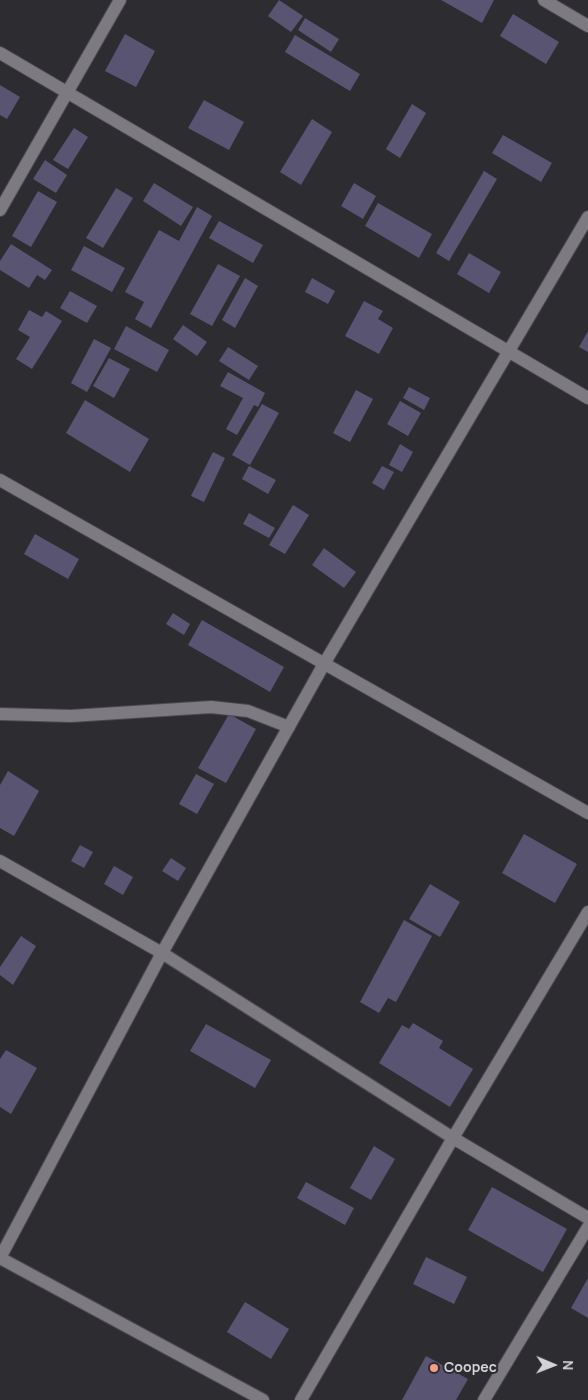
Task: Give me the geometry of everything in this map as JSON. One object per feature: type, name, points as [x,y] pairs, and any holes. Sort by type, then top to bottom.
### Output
[{"type":"street","points":[[0,210],[120,0]]},
{"type":"street","points":[[544,0],[588,26]]},
{"type":"street","points":[[0,53],[588,398]]},
{"type":"street","points":[[262,1400],[0,1258],[162,953],[324,664],[588,217]]},
{"type":"street","points":[[0,480],[588,813]]},
{"type":"street","points":[[0,714],[71,716],[211,707],[248,711],[289,727]]},
{"type":"street","points":[[0,861],[162,953],[453,1138],[588,1218]]},
{"type":"street","points":[[301,1400],[453,1138],[588,912]]},
{"type":"street","points":[[484,1400],[588,1227]]},
{"type":"building","points":[[279,0],[303,16],[291,32],[268,16]]},
{"type":"building","points":[[441,0],[494,0],[482,23]]},
{"type":"building","points":[[513,14],[559,42],[546,64],[500,36]]},
{"type":"building","points":[[305,18],[339,39],[331,52],[298,30]]},
{"type":"building","points":[[125,34],[155,51],[136,87],[105,71]]},
{"type":"building","points":[[295,35],[360,74],[350,91],[285,52]]},
{"type":"building","points":[[0,85],[20,97],[7,119],[0,115]]},
{"type":"building","points":[[204,100],[244,122],[229,150],[188,128]]},
{"type":"building","points":[[412,104],[426,113],[400,158],[386,149]]},
{"type":"building","points":[[312,119],[332,132],[301,185],[280,172]]},
{"type":"building","points":[[74,128],[88,137],[68,169],[53,160]]},
{"type":"building","points":[[503,135],[552,163],[541,182],[492,153]]},
{"type":"building","points":[[45,160],[67,175],[56,193],[33,179]]},
{"type":"building","points":[[484,171],[497,179],[449,261],[436,253]]},
{"type":"building","points":[[154,183],[193,207],[181,226],[143,201]]},
{"type":"building","points":[[354,183],[376,196],[363,219],[341,206]]},
{"type":"building","points":[[116,188],[133,198],[103,248],[86,238]]},
{"type":"building","points":[[38,191],[57,202],[31,247],[12,236]]},
{"type":"building","points":[[378,203],[432,234],[419,258],[365,226]]},
{"type":"building","points":[[197,207],[212,216],[151,328],[135,319],[144,302],[125,292],[159,230],[179,241]]},
{"type":"building","points":[[219,221],[263,245],[253,263],[209,238]]},
{"type":"building","points":[[11,244],[52,270],[45,280],[37,275],[29,288],[0,270],[0,261]]},
{"type":"building","points":[[84,246],[125,268],[112,292],[71,270]]},
{"type":"building","points":[[469,253],[501,272],[489,293],[457,274]]},
{"type":"building","points":[[218,264],[240,276],[212,326],[190,314]]},
{"type":"building","points":[[245,278],[258,286],[235,328],[222,320]]},
{"type":"building","points":[[312,278],[335,291],[328,304],[305,292]]},
{"type":"building","points":[[70,291],[97,306],[87,323],[60,308]]},
{"type":"building","points":[[364,301],[383,311],[378,319],[393,328],[379,354],[345,336]]},
{"type":"building","points":[[29,310],[42,317],[46,311],[62,321],[32,369],[16,359],[30,337],[18,330]]},
{"type":"building","points":[[183,325],[207,342],[197,356],[173,339]]},
{"type":"building","points":[[126,326],[169,350],[157,372],[114,349]]},
{"type":"building","points":[[588,331],[588,352],[579,347]]},
{"type":"building","points":[[94,339],[111,348],[87,392],[71,383]]},
{"type":"building","points":[[228,347],[258,366],[249,380],[219,361]]},
{"type":"building","points":[[109,358],[130,369],[114,398],[93,386]]},
{"type":"building","points":[[228,372],[265,393],[258,407],[254,405],[237,435],[226,429],[243,398],[220,386]]},
{"type":"building","points":[[409,387],[430,398],[424,410],[403,398]]},
{"type":"building","points":[[356,390],[373,399],[350,442],[333,433]]},
{"type":"building","points":[[85,400],[149,439],[130,472],[66,433]]},
{"type":"building","points":[[400,401],[421,413],[408,436],[387,424]]},
{"type":"building","points":[[262,404],[279,413],[250,465],[232,455]]},
{"type":"building","points":[[400,444],[413,452],[402,472],[389,465]]},
{"type":"building","points":[[213,452],[225,458],[204,502],[191,496]]},
{"type":"building","points":[[249,466],[276,480],[268,494],[242,479]]},
{"type":"building","points":[[382,466],[394,472],[384,490],[372,483]]},
{"type":"building","points":[[293,505],[309,515],[285,554],[269,545]]},
{"type":"building","points":[[249,513],[275,528],[269,538],[243,524]]},
{"type":"building","points":[[35,534],[79,559],[68,579],[24,554]]},
{"type":"building","points":[[324,548],[356,572],[344,588],[312,565]]},
{"type":"building","points":[[173,613],[190,624],[184,635],[166,624]]},
{"type":"building","points":[[202,620],[284,667],[270,692],[188,645]]},
{"type":"building","points":[[229,714],[256,729],[226,783],[198,768]]},
{"type":"building","points":[[8,771],[39,791],[14,836],[0,828],[0,785]]},
{"type":"building","points":[[196,774],[214,784],[197,814],[179,804]]},
{"type":"building","points":[[524,834],[577,864],[555,903],[502,873]]},
{"type":"building","points":[[80,845],[93,852],[84,868],[71,861]]},
{"type":"building","points":[[171,858],[186,868],[178,881],[162,871]]},
{"type":"building","points":[[114,866],[133,877],[123,895],[104,884]]},
{"type":"building","points":[[430,884],[460,902],[440,937],[409,919]]},
{"type":"building","points":[[404,920],[432,936],[396,1002],[388,998],[379,1013],[360,1002]]},
{"type":"building","points":[[21,936],[36,946],[13,985],[0,975],[0,967]]},
{"type":"building","points":[[413,1023],[443,1041],[439,1048],[473,1069],[450,1107],[379,1063],[402,1025],[409,1029]]},
{"type":"building","points":[[206,1024],[271,1060],[255,1088],[190,1051]]},
{"type":"building","points":[[6,1050],[37,1068],[11,1114],[0,1107],[0,1059]]},
{"type":"building","points":[[374,1146],[395,1159],[371,1200],[350,1188]]},
{"type":"building","points":[[306,1182],[354,1208],[345,1225],[297,1198]]},
{"type":"building","points":[[492,1187],[567,1229],[543,1272],[468,1230]]},
{"type":"building","points":[[426,1257],[467,1277],[454,1304],[413,1284]]},
{"type":"building","points":[[588,1278],[588,1318],[571,1308]]},
{"type":"building","points":[[245,1302],[289,1329],[271,1359],[227,1332]]},
{"type":"building","name":"Coopec","points":[[426,1356],[468,1379],[456,1400],[402,1400]]},
{"type":"place","name":"Coopec","points":[[434,1368]]}]
